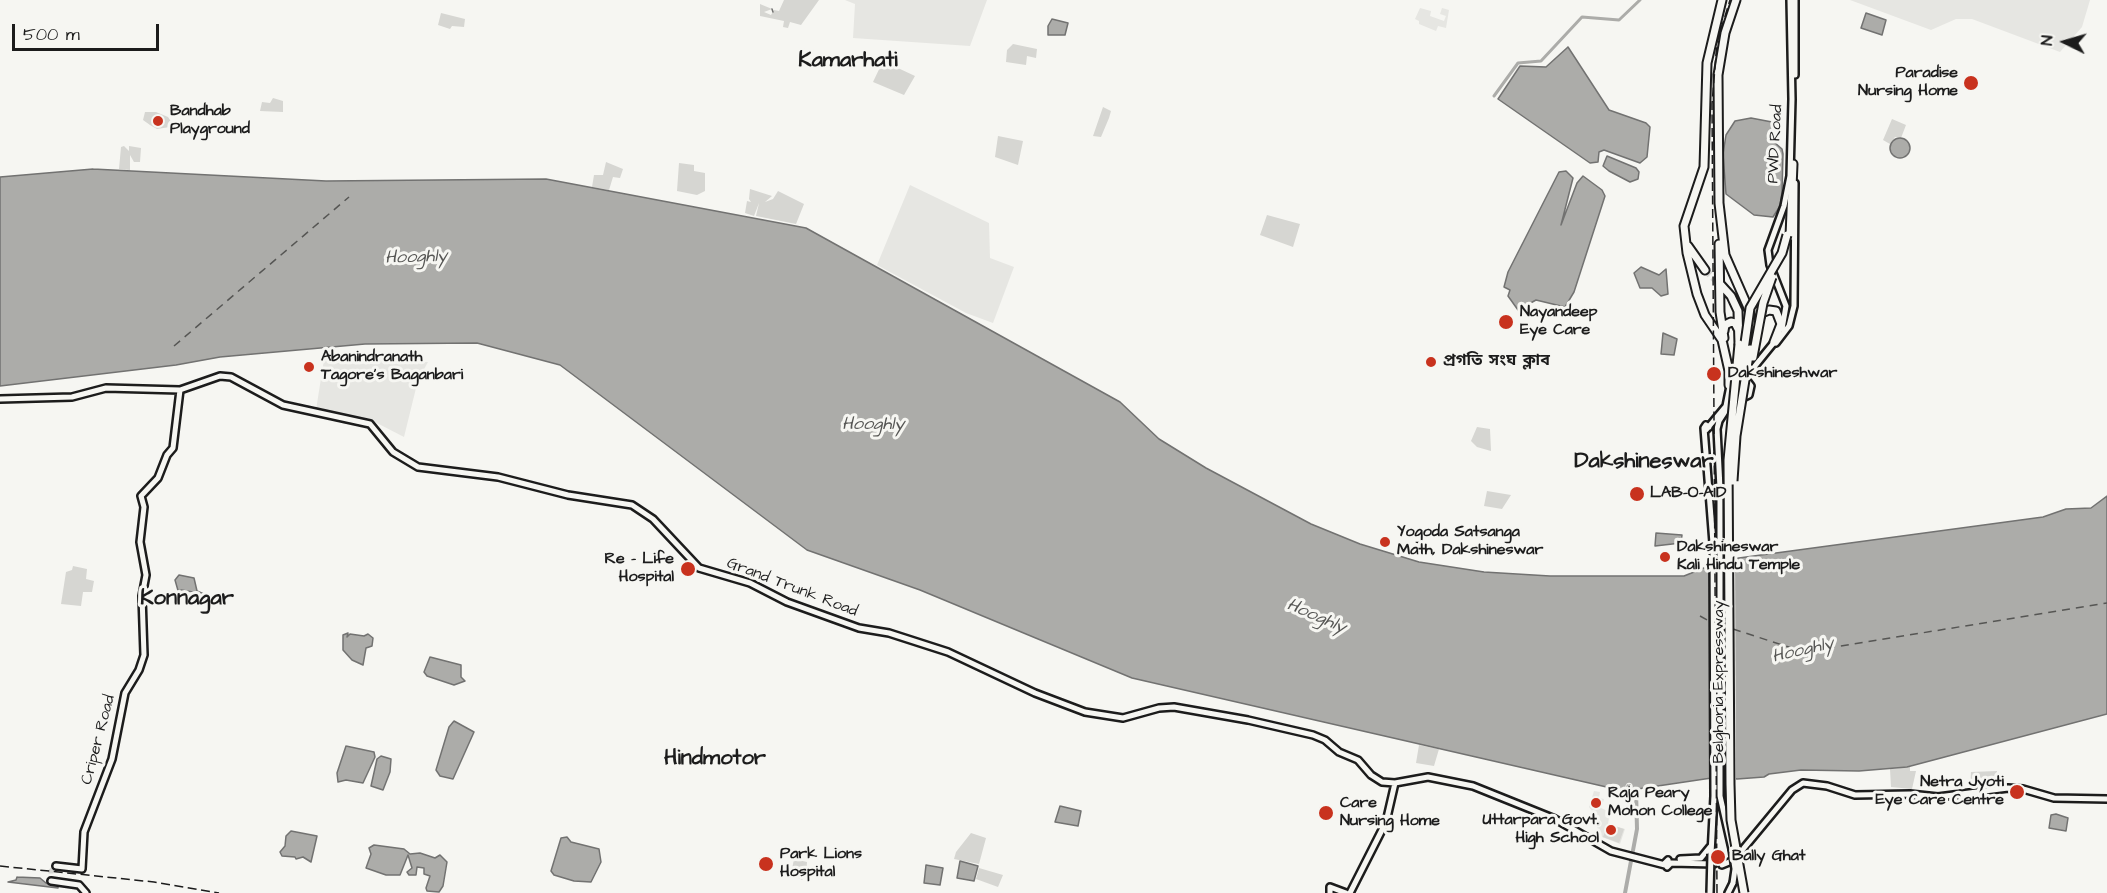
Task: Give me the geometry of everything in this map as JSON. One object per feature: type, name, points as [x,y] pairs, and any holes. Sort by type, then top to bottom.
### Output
[{"type":"highway","points":[[1722,0],[1707,63],[1705,162],[1686,215],[1685,238],[1697,294],[1705,315],[1722,340],[1729,371],[1728,387]]},
{"type":"highway","points":[[1735,378],[1724,339],[1720,312],[1717,149],[1720,62],[1736,0]]},
{"type":"highway","points":[[1731,470],[1763,303],[1769,284],[1788,247],[1793,164]]},
{"type":"highway","points":[[1731,470],[1748,316],[1755,297],[1782,254],[1789,235],[1790,176]]},
{"type":"highway","points":[[1719,199],[1725,255],[1750,312],[1750,349]]},
{"type":"highway","points":[[1685,238],[1692,255],[1705,270]]},
{"type":"highway","points":[[1721,285],[1731,296],[1738,311],[1739,344],[1729,439],[1731,470]]},
{"type":"highway","points":[[1731,470],[1756,321],[1761,313],[1769,310],[1776,311],[1781,320],[1774,342]]},
{"type":"highway","points":[[1724,339],[1725,325],[1733,322],[1738,328],[1739,344]]},
{"type":"highway","name":"Belghoria Expressway","points":[[1731,470],[1730,811],[1746,893]]},
{"type":"main road","points":[[1792,0],[1792,85]]},
{"type":"main road","name":"PWD Road","points":[[1747,380],[1783,328],[1786,311],[1770,265],[1769,244],[1785,201],[1790,176],[1792,0]]},
{"type":"main road","name":"PWD Road","points":[[1747,380],[1786,330],[1793,312],[1792,0]]},
{"type":"main road","name":"Grand Trunk Road","points":[[0,399],[72,396],[106,388],[180,390],[220,376],[231,377],[283,405],[370,424],[393,452],[418,467],[498,477],[567,495],[632,505],[652,519],[699,568],[753,584],[787,602],[859,628],[889,633],[948,652],[1035,693],[1081,710],[1123,718],[1160,708],[1174,707],[1248,720],[1321,738],[1339,752],[1358,760],[1378,780],[1395,783]]},
{"type":"main road","points":[[1710,893],[1711,846],[1717,796],[1718,420],[1726,406],[1728,387],[1735,378],[1747,380],[1751,389],[1749,395],[1744,399],[1737,399],[1718,420],[1707,429],[1716,543]]},
{"type":"main road","points":[[1728,387],[1737,399]]},
{"type":"main road","name":"Criper Road","points":[[56,867],[82,869],[84,832],[111,760],[125,693],[139,670],[144,655],[142,596],[146,575],[140,542],[144,507],[141,496],[158,478],[167,455],[173,448],[180,390]]},
{"type":"main road","points":[[1330,893],[1330,887],[1348,893],[1386,822],[1395,783],[1428,777],[1473,786],[1555,819],[1606,850],[1625,857],[1653,863],[1701,858],[1711,846]]},
{"type":"main road","points":[[1722,865],[1734,860],[1792,790],[1803,783],[1827,786],[1855,795],[1910,794],[1938,797],[2008,788],[2027,790],[2054,798],[2107,799]]},
{"type":"main road","points":[[1717,796],[1736,869],[1728,893]]},
{"type":"main road","points":[[1667,862],[1714,864]]},
{"type":"main road","points":[[51,881],[79,885],[86,893]]},
{"type":"shaded area","points":[[784,0],[819,0],[801,25],[790,22],[788,28],[783,27],[784,21],[760,16],[760,4],[772,9],[764,12],[771,15],[774,10],[779,11]]},
{"type":"shaded area","points":[[845,0],[987,0],[970,46],[853,38],[855,4]]},
{"type":"shaded area","points":[[1850,0],[2090,0],[2082,27],[2060,52],[1972,19],[1956,19],[1931,30]]},
{"type":"shaded area","points":[[1420,8],[1431,11],[1430,16],[1444,21],[1446,16],[1440,14],[1442,8],[1449,10],[1446,28],[1438,26],[1436,31],[1419,24],[1419,21],[1415,19]]},
{"type":"shaded area","points":[[441,13],[465,19],[464,27],[452,26],[450,29],[438,25]]},
{"type":"shaded area","points":[[1013,44],[1037,49],[1036,58],[1027,56],[1026,65],[1006,62],[1007,50]]},
{"type":"shaded area","points":[[883,61],[915,76],[904,95],[873,82]]},
{"type":"shaded area","points":[[273,98],[283,101],[283,112],[260,111],[262,102],[270,103]]},
{"type":"shaded area","points":[[1103,107],[1111,111],[1109,118],[1101,137],[1093,136]]},
{"type":"shaded area","name":"Bandhab Playground","points":[[145,112],[156,112],[168,117],[172,123],[170,127],[157,129],[143,120]]},
{"type":"shaded area","points":[[1892,119],[1906,125],[1901,138],[1895,137],[1890,144],[1883,140]]},
{"type":"shaded area","points":[[998,136],[1023,141],[1018,165],[995,157]]},
{"type":"shaded area","points":[[124,146],[129,151],[129,146],[141,148],[140,162],[134,162],[130,155],[130,170],[119,169],[121,147]]},
{"type":"shaded area","points":[[606,162],[623,169],[620,178],[613,177],[609,190],[592,187],[594,175],[603,175]]},
{"type":"shaded area","points":[[679,163],[694,165],[694,171],[705,173],[705,191],[697,195],[677,191]]},
{"type":"shaded area","points":[[910,185],[989,223],[990,258],[1014,267],[993,323],[966,313],[877,265]]},
{"type":"shaded area","points":[[750,189],[772,196],[765,202],[773,199],[778,191],[804,204],[796,224],[756,216],[759,203],[754,216],[745,213],[747,201],[751,202]]},
{"type":"shaded area","points":[[1267,215],[1300,224],[1293,247],[1260,235]]},
{"type":"shaded area","points":[[325,353],[379,360],[428,362],[418,380],[404,437],[373,421],[316,410]]},
{"type":"shaded area","points":[[1477,427],[1490,429],[1491,451],[1477,447],[1471,441]]},
{"type":"shaded area","points":[[1487,491],[1511,495],[1502,509],[1484,506]]},
{"type":"shaded area","points":[[73,566],[87,569],[86,579],[94,581],[92,592],[83,592],[81,606],[61,604],[66,572],[72,570]]},
{"type":"shaded area","points":[[1419,745],[1439,749],[1434,766],[1416,763]]},
{"type":"shaded area","points":[[1910,767],[1910,771],[1916,771],[1912,789],[1891,787],[1890,769]]},
{"type":"shaded area","points":[[1997,771],[1996,787],[1970,791],[1971,772]]},
{"type":"shaded area","name":"Uttarpara Govt. High School","points":[[1594,791],[1600,792],[1599,798],[1604,799],[1601,808],[1610,812],[1608,824],[1625,829],[1620,844],[1602,837],[1598,831],[1595,815],[1589,807]]},
{"type":"shaded area","points":[[1608,824],[1624,829],[1619,843],[1603,837]]},
{"type":"shaded area","points":[[971,833],[986,838],[979,864],[954,859],[956,852]]},
{"type":"shaded area","points":[[794,859],[807,862],[806,875],[802,880],[791,874]]},
{"type":"shaded area","points":[[979,868],[1003,875],[998,887],[976,879]]},
{"type":"water","points":[[1866,13],[1886,20],[1882,35],[1861,28]]},
{"type":"water","points":[[1052,19],[1068,23],[1065,35],[1048,35],[1048,26]]},
{"type":"water","points":[[1568,47],[1609,110],[1646,123],[1650,127],[1647,157],[1640,163],[1604,150],[1599,152],[1598,162],[1590,163],[1498,99],[1520,66],[1546,67]]},
{"type":"water","points":[[1751,118],[1772,122],[1774,142],[1782,149],[1782,192],[1780,206],[1773,217],[1754,215],[1726,194],[1723,154],[1726,135],[1735,121]]},
{"type":"water","points":[[1900,138],[1907,141],[1910,148],[1907,155],[1900,158],[1893,155],[1890,148],[1893,141]]},
{"type":"water","points":[[1607,156],[1636,168],[1639,172],[1638,179],[1630,182],[1609,171],[1603,166]]},
{"type":"water","name":"Hooghly","points":[[93,169],[326,181],[546,179],[806,228],[1120,402],[1159,439],[1206,468],[1311,524],[1360,544],[1419,562],[1484,572],[1550,576],[1684,576],[1724,560],[2043,517],[2066,509],[2091,508],[2107,496],[2107,714],[1907,767],[1859,771],[1801,770],[1737,779],[1725,776],[1624,791],[1132,678],[920,590],[807,550],[560,365],[477,343],[365,344],[220,357],[176,365],[0,386],[0,177]]},
{"type":"water","points":[[1566,171],[1573,178],[1561,225],[1577,183],[1583,176],[1602,190],[1605,196],[1574,292],[1565,307],[1536,300],[1518,310],[1508,296],[1510,290],[1504,287],[1508,272],[1559,172]]},
{"type":"water","points":[[1641,267],[1659,275],[1666,269],[1668,294],[1661,296],[1652,288],[1640,288],[1634,273]]},
{"type":"water","points":[[1663,333],[1677,339],[1674,355],[1661,354]]},
{"type":"water","points":[[1656,533],[1682,535],[1681,543],[1655,546]]},
{"type":"water","points":[[179,575],[194,578],[197,591],[204,594],[204,602],[201,602],[200,597],[193,598],[193,592],[181,590],[179,594],[175,580]]},
{"type":"water","points":[[348,633],[347,637],[350,634],[364,636],[368,634],[373,638],[372,646],[366,648],[363,665],[352,660],[343,650],[343,635]]},
{"type":"water","points":[[430,657],[461,665],[461,677],[465,681],[454,685],[427,676],[424,672]]},
{"type":"water","points":[[454,721],[474,732],[453,779],[440,776],[436,770],[449,727]]},
{"type":"water","points":[[346,746],[374,752],[375,757],[363,783],[346,780],[338,782],[337,773]]},
{"type":"water","points":[[381,756],[391,759],[390,772],[383,790],[371,786],[377,759]]},
{"type":"water","points":[[1060,806],[1081,811],[1078,826],[1055,822]]},
{"type":"water","points":[[2056,814],[2068,818],[2066,831],[2049,828],[2051,815]]},
{"type":"water","points":[[291,831],[317,836],[311,862],[303,857],[296,859],[282,856],[280,852],[285,846],[286,836]]},
{"type":"water","points":[[567,837],[571,842],[599,849],[601,862],[591,882],[574,881],[554,875],[551,871],[561,838]]},
{"type":"water","points":[[374,845],[404,849],[410,854],[420,853],[435,858],[440,855],[447,862],[443,886],[439,892],[427,891],[430,876],[424,874],[424,868],[417,867],[416,875],[409,875],[407,872],[412,868],[408,855],[400,875],[386,875],[366,868],[371,854],[369,848]]},
{"type":"water","points":[[960,861],[978,866],[974,881],[957,878]]},
{"type":"water","points":[[926,865],[943,868],[940,885],[924,883]]},
{"type":"water","points":[[17,877],[40,878],[46,883],[58,885],[58,888],[8,882],[16,880]]},
{"type":"pier","points":[[1735,555],[1736,782],[1728,780],[1727,556]]},
{"type":"waterway","points":[[1494,96],[1518,63],[1541,61],[1582,17],[1619,20],[1640,0]]},
{"type":"waterway","points":[[1625,893],[1637,829],[1636,789]]},
{"type":"ferry route","points":[[174,346],[349,197]]},
{"type":"ferry route","points":[[1733,629],[1804,652],[2107,603]]},
{"type":"ferry route","points":[[1700,616],[1711,622]]},
{"type":"tunnel","points":[[1705,270],[1721,285]]},
{"type":"tunnel","points":[[51,881],[51,871],[56,866]]},
{"type":"railway","points":[[1717,893],[1712,104],[1717,42],[1730,0]]},
{"type":"railway","points":[[0,866],[154,882],[219,893]]},
{"type":"place","name":"Paradise Nursing Home","points":[[1971,83]]},
{"type":"place","name":"Bandhab Playground","points":[[158,121]]},
{"type":"place","name":"Nayandeep Eye Care","points":[[1506,322]]},
{"type":"place","name":"প্রগতি সংঘ ক্লাব","points":[[1431,362]]},
{"type":"place","name":"Abanindranath Tagore's Baganbari","points":[[309,367]]},
{"type":"place","name":"Dakshineshwar","points":[[1714,374]]},
{"type":"place","name":"LAB-O-AID","points":[[1637,494]]},
{"type":"place","name":"Yogoda Satsanga Math, Dakshineswar","points":[[1385,542]]},
{"type":"place","name":"Dakshineswar Kali Hindu Temple","points":[[1665,557]]},
{"type":"place","name":"Re - Life Hospital","points":[[688,569]]},
{"type":"place","name":"Netra Jyoti Eye Care Centre","points":[[2017,792]]},
{"type":"place","name":"Raja Peary Mohon College","points":[[1596,803]]},
{"type":"place","name":"Care Nursing Home","points":[[1326,813]]},
{"type":"place","name":"Uttarpara Govt. High School","points":[[1611,830]]},
{"type":"place","name":"Bally Ghat","points":[[1718,857]]},
{"type":"place","name":"Park Lions Hospital","points":[[766,864]]},
{"type":"district","name":"Kamarhati","points":[[848,61]]},
{"type":"district","name":"Dakshineswar","points":[[1644,462]]},
{"type":"district","name":"Konnagar","points":[[187,599]]},
{"type":"district","name":"Hindmotor","points":[[715,759]]}]
